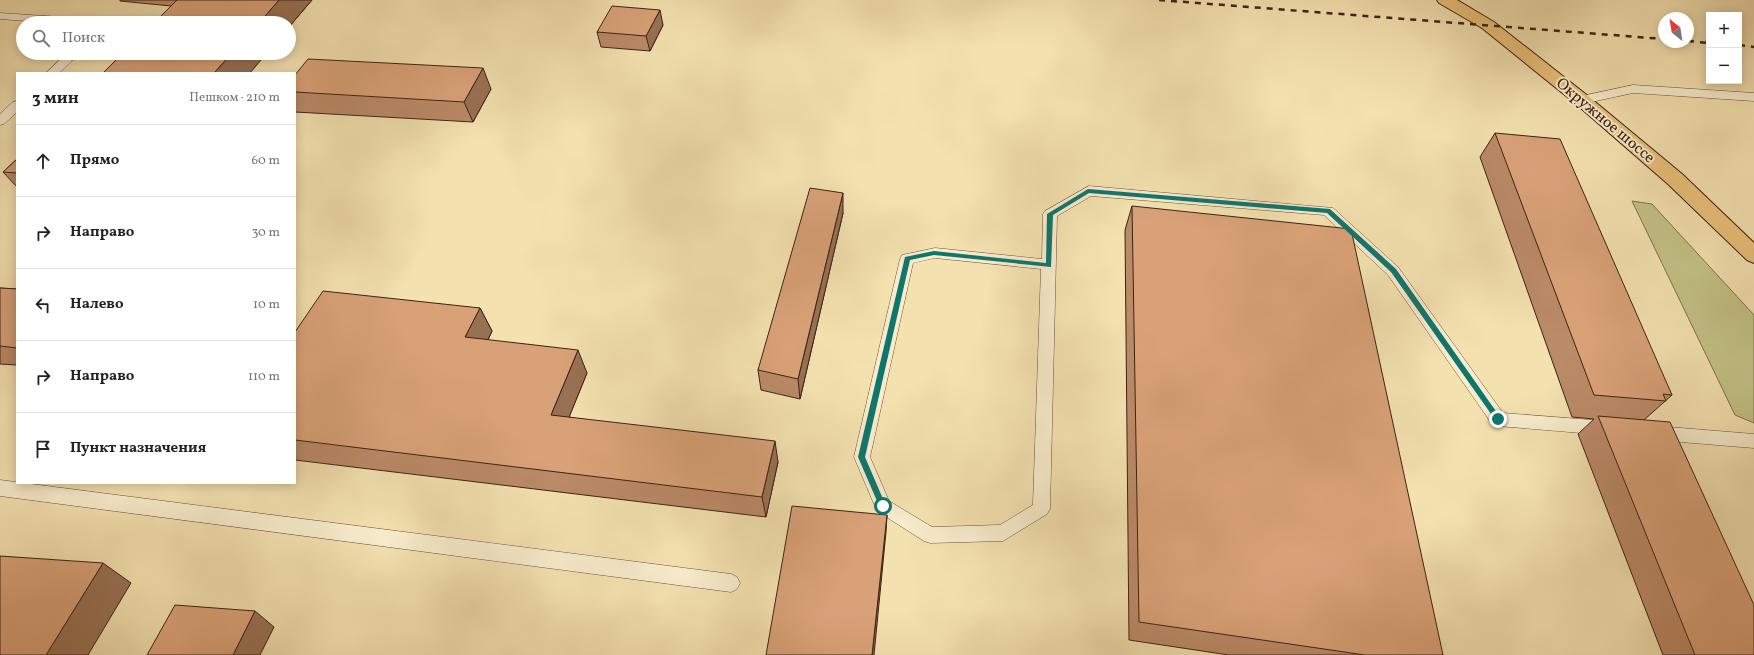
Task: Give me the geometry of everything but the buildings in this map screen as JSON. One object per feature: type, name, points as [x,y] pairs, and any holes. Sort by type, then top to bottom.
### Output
[{"type":"main road","name":"Окружное шоссе","points":[[1445,0],[1488,25],[1582,100],[1675,179],[1754,256]]},
{"type":"lane","points":[[0,16],[16,17]]},
{"type":"lane","points":[[53,72],[66,60]]},
{"type":"lane","points":[[1582,100],[1633,89],[1754,97]]},
{"type":"lane","points":[[0,121],[16,106]]},
{"type":"lane","points":[[1049,265],[934,253],[907,259],[862,457],[883,506],[930,535],[1003,533],[1041,509],[1049,265],[1050,214],[1088,191],[1328,211],[1393,270],[1498,419],[1617,429]]},
{"type":"lane","points":[[1641,431],[1754,441]]},
{"type":"lane","points":[[0,488],[731,583]]},
{"type":"shaded area","points":[[1632,201],[1652,204],[1754,315],[1754,423],[1735,415]]},
{"type":"railway","points":[[1159,0],[1658,39]]},
{"type":"railway","points":[[1694,42],[1706,43]]},
{"type":"railway","points":[[1742,45],[1754,47]]},
{"type":"route","points":[[883,506],[862,457],[907,259],[934,253],[1049,265],[1050,214],[1088,191],[1328,211],[1393,270],[1498,419]]}]
